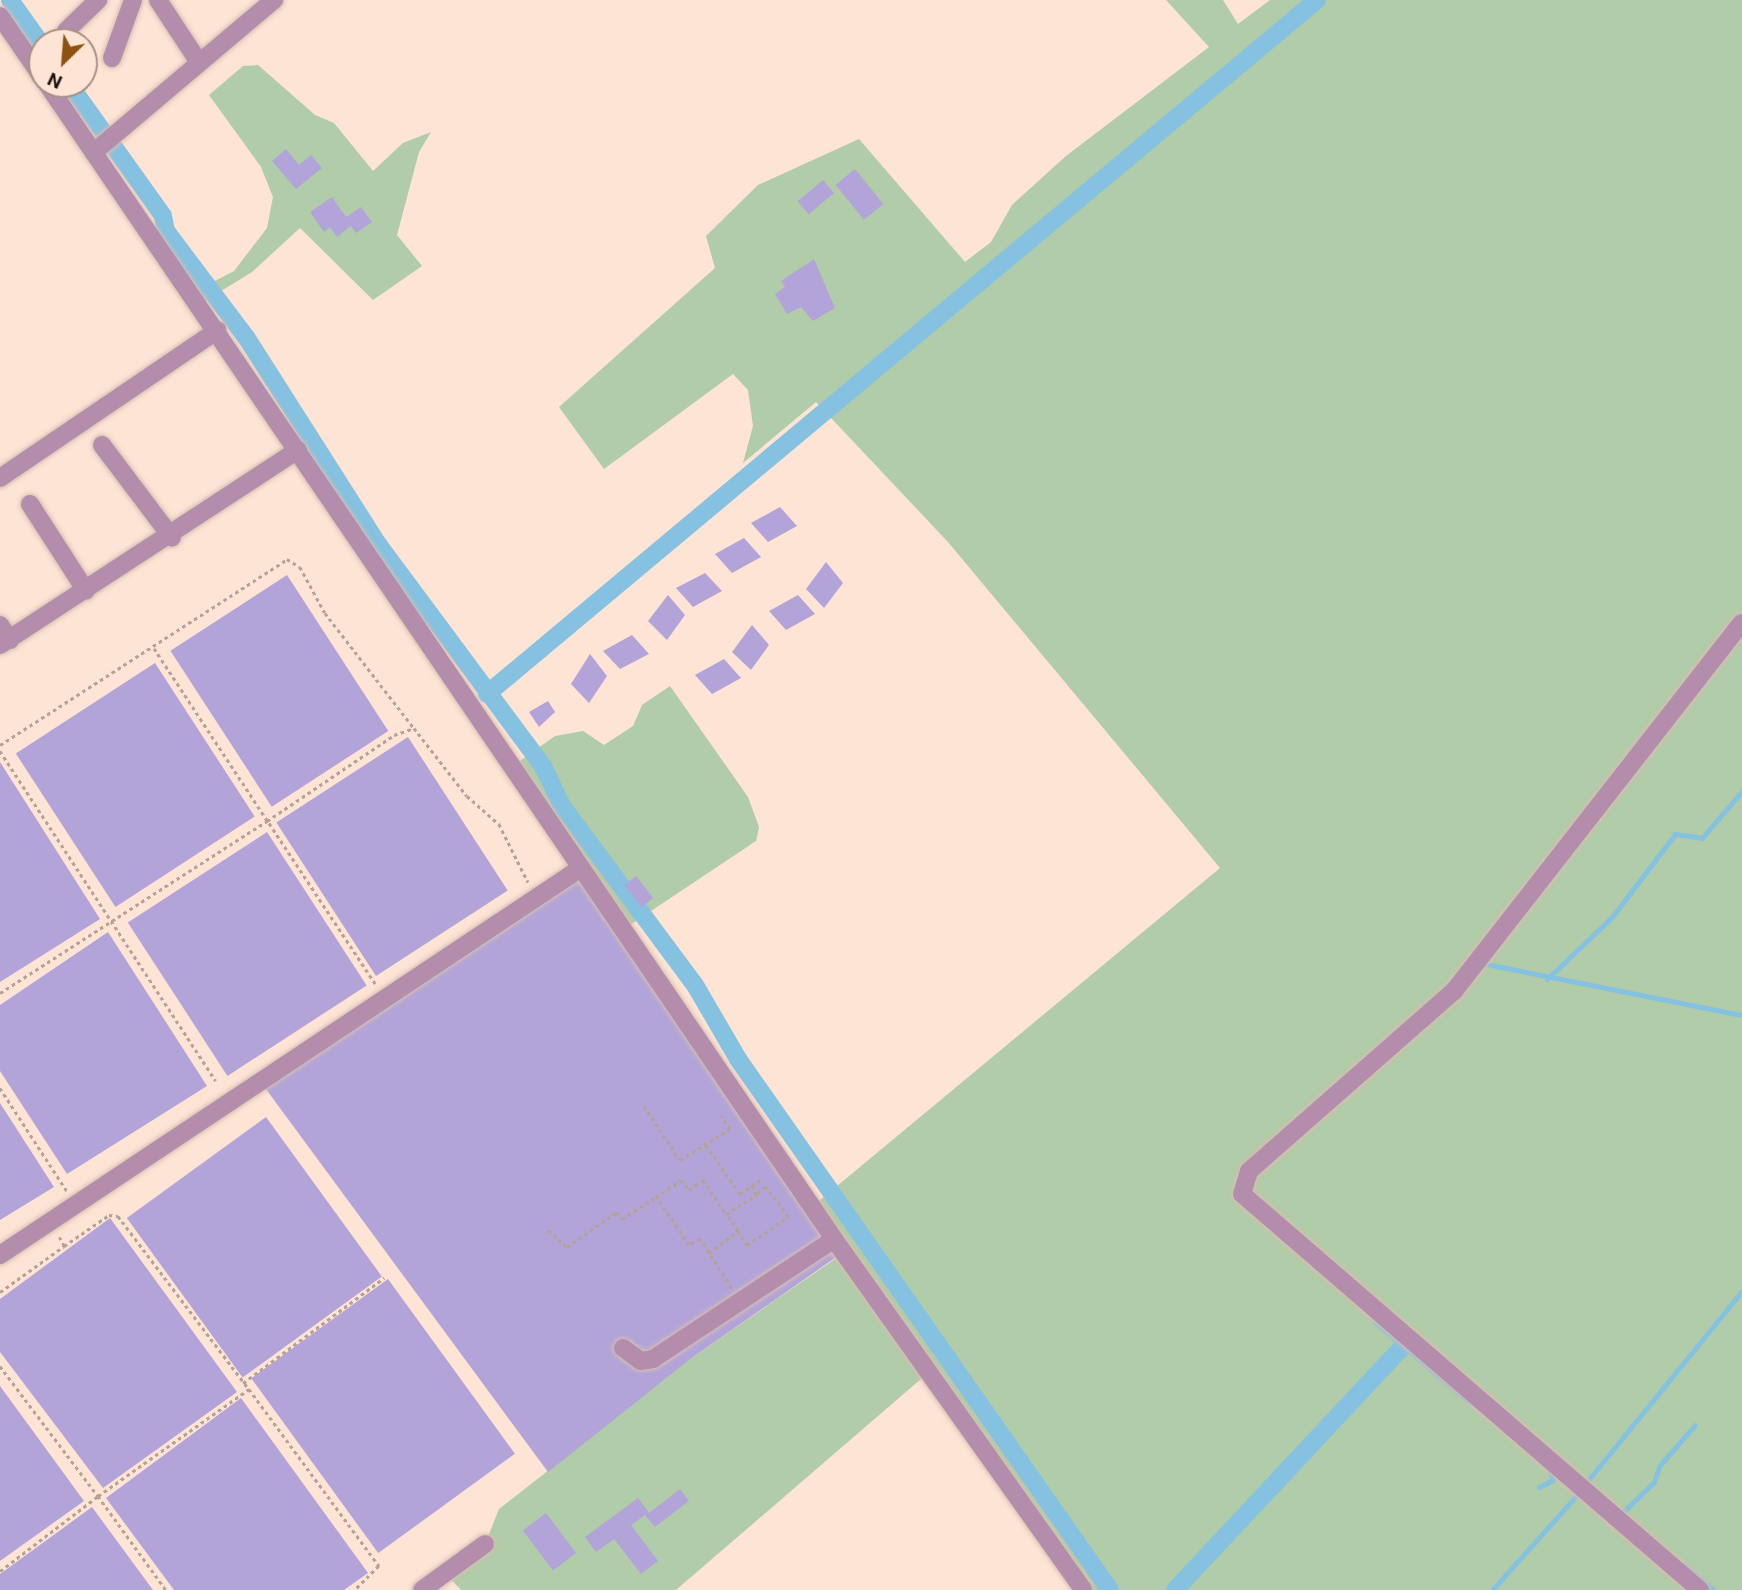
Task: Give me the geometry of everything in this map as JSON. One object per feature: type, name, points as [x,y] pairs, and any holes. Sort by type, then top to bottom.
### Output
[{"type":"street","points":[[69,28],[98,0]]},
{"type":"street","points":[[112,58],[133,0]]},
{"type":"street","points":[[158,0],[198,61]]},
{"type":"street","points":[[94,152],[198,61],[274,0]]},
{"type":"street","points":[[0,16],[28,57]]},
{"type":"street","points":[[57,98],[218,330],[834,1238],[1083,1590]]},
{"type":"street","points":[[0,478],[218,330]]},
{"type":"street","points":[[102,445],[173,538]]},
{"type":"street","points":[[3,637],[173,538],[298,450]]},
{"type":"street","points":[[30,504],[86,590]]},
{"type":"street","points":[[1700,1590],[1242,1194],[1249,1171],[1454,991],[1742,623]]},
{"type":"street","points":[[0,1255],[581,868]]},
{"type":"street","points":[[623,1348],[641,1362],[653,1359],[834,1238]]},
{"type":"street","points":[[422,1590],[485,1544]]},
{"type":"path","points":[[0,745],[154,649],[287,559],[300,567],[325,613],[467,796],[499,824],[534,898]]},
{"type":"path","points":[[154,649],[372,982],[388,996]]},
{"type":"path","points":[[0,993],[414,728]]},
{"type":"path","points":[[0,751],[216,1081]]},
{"type":"path","points":[[0,1088],[75,1205]]},
{"type":"path","points":[[645,1106],[680,1160],[730,1129],[721,1116]]},
{"type":"path","points":[[706,1145],[740,1194],[762,1179]]},
{"type":"path","points":[[548,1230],[567,1247],[617,1212],[622,1219],[681,1180],[689,1190],[703,1180],[726,1214],[738,1231],[747,1245],[788,1217],[765,1187],[726,1214]]},
{"type":"path","points":[[751,1186],[755,1195]]},
{"type":"path","points":[[656,1197],[690,1245],[699,1239],[741,1302]]},
{"type":"path","points":[[0,1292],[109,1215],[118,1216],[379,1566],[355,1590]]},
{"type":"path","points":[[50,1222],[64,1246]]},
{"type":"path","points":[[709,1253],[738,1231]]},
{"type":"path","points":[[243,1383],[384,1278]]},
{"type":"path","points":[[0,1366],[166,1590]]},
{"type":"path","points":[[0,1571],[98,1496],[249,1389]]},
{"type":"green space","points":[[1166,0],[1223,0],[1238,24],[1270,0],[1742,0],[1742,1590],[1083,1590],[929,1372],[676,1590],[461,1590],[445,1573],[485,1544],[499,1509],[693,1357],[845,1252],[813,1206],[1220,868],[948,542],[816,402],[743,463],[753,426],[748,390],[733,374],[604,469],[559,407],[715,268],[706,236],[758,185],[859,139],[965,262],[991,242],[1012,205],[1066,156],[1209,47]]},
{"type":"green space","points":[[258,65],[315,115],[334,123],[373,171],[403,143],[431,132],[419,152],[397,235],[422,266],[373,300],[300,228],[252,272],[200,304],[192,293],[234,271],[267,228],[273,197],[261,167],[209,95],[243,66]]},
{"type":"green space","points":[[670,686],[748,797],[759,827],[756,841],[624,929],[513,766],[555,736],[583,731],[604,745],[633,726],[642,705]]},
{"type":"building","points":[[286,149],[299,165],[311,155],[322,168],[296,189],[272,161]]},
{"type":"building","points":[[855,169],[883,204],[864,220],[836,185]]},
{"type":"building","points":[[823,180],[834,193],[809,214],[798,201]]},
{"type":"building","points":[[332,197],[346,217],[361,207],[372,222],[356,233],[351,226],[337,237],[330,227],[324,232],[310,212]]},
{"type":"building","points":[[814,259],[835,308],[813,321],[801,307],[787,314],[775,294],[785,287],[781,281]]},
{"type":"building","points":[[780,507],[797,526],[768,542],[751,523]]},
{"type":"building","points":[[744,538],[761,557],[732,573],[715,554]]},
{"type":"building","points":[[826,562],[843,583],[824,608],[806,589]]},
{"type":"building","points":[[705,573],[722,591],[693,607],[676,588]]},
{"type":"building","points":[[287,575],[388,731],[272,807],[170,651]]},
{"type":"building","points":[[668,595],[685,615],[667,640],[648,621]]},
{"type":"building","points":[[798,595],[815,614],[786,630],[769,611]]},
{"type":"building","points":[[752,625],[769,645],[751,670],[732,652]]},
{"type":"building","points":[[632,635],[649,654],[620,669],[603,651]]},
{"type":"building","points":[[590,654],[607,676],[589,703],[571,684]]},
{"type":"building","points":[[724,659],[741,678],[712,694],[695,675]]},
{"type":"building","points":[[155,663],[255,816],[115,907],[16,753]]},
{"type":"building","points":[[548,701],[555,712],[539,727],[529,712]]},
{"type":"building","points":[[408,737],[508,890],[376,976],[276,823]]},
{"type":"building","points":[[0,762],[100,919],[0,982]]},
{"type":"building","points":[[267,832],[367,985],[227,1076],[128,922]]},
{"type":"building","points":[[581,868],[845,1251],[693,1357],[548,1472],[260,1081]]},
{"type":"building","points":[[636,876],[653,898],[641,907],[624,885]]},
{"type":"building","points":[[108,932],[207,1086],[67,1174],[0,1071],[0,1005]]},
{"type":"building","points":[[0,1103],[54,1187],[0,1220]]},
{"type":"building","points":[[266,1117],[382,1276],[243,1377],[127,1218]]},
{"type":"building","points":[[110,1218],[237,1392],[103,1488],[0,1352],[0,1299]]},
{"type":"building","points":[[388,1279],[515,1454],[378,1553],[251,1378]]},
{"type":"building","points":[[0,1386],[84,1501],[0,1561]]},
{"type":"building","points":[[241,1398],[368,1573],[344,1590],[174,1590],[106,1498]]},
{"type":"building","points":[[680,1489],[689,1501],[655,1527],[645,1515],[631,1525],[658,1561],[641,1574],[614,1539],[596,1552],[585,1537],[638,1498],[649,1513]]},
{"type":"building","points":[[92,1507],[153,1590],[0,1590],[0,1574]]},
{"type":"building","points":[[546,1513],[576,1553],[553,1570],[523,1530]]},
{"type":"waterway","points":[[10,0],[30,28]]},
{"type":"waterway","points":[[487,694],[1317,0]]},
{"type":"waterway","points":[[79,98],[163,216],[166,231],[246,337],[378,544],[543,766],[562,806],[695,985],[738,1059],[1110,1590]]},
{"type":"waterway","points":[[1547,979],[1612,917],[1675,834],[1702,838],[1742,791]]},
{"type":"waterway","points":[[1481,963],[1742,1015]]},
{"type":"waterway","points":[[1585,1484],[1742,1291]]},
{"type":"waterway","points":[[1375,1322],[1469,1402]]},
{"type":"waterway","points":[[1175,1590],[1403,1346]]},
{"type":"waterway","points":[[1619,1516],[1654,1482],[1660,1465],[1695,1425]]},
{"type":"waterway","points":[[1539,1487],[1553,1480],[1549,1469]]},
{"type":"waterway","points":[[1492,1590],[1577,1495]]},
{"type":"waterway","points":[[1684,1565],[1714,1590]]}]
